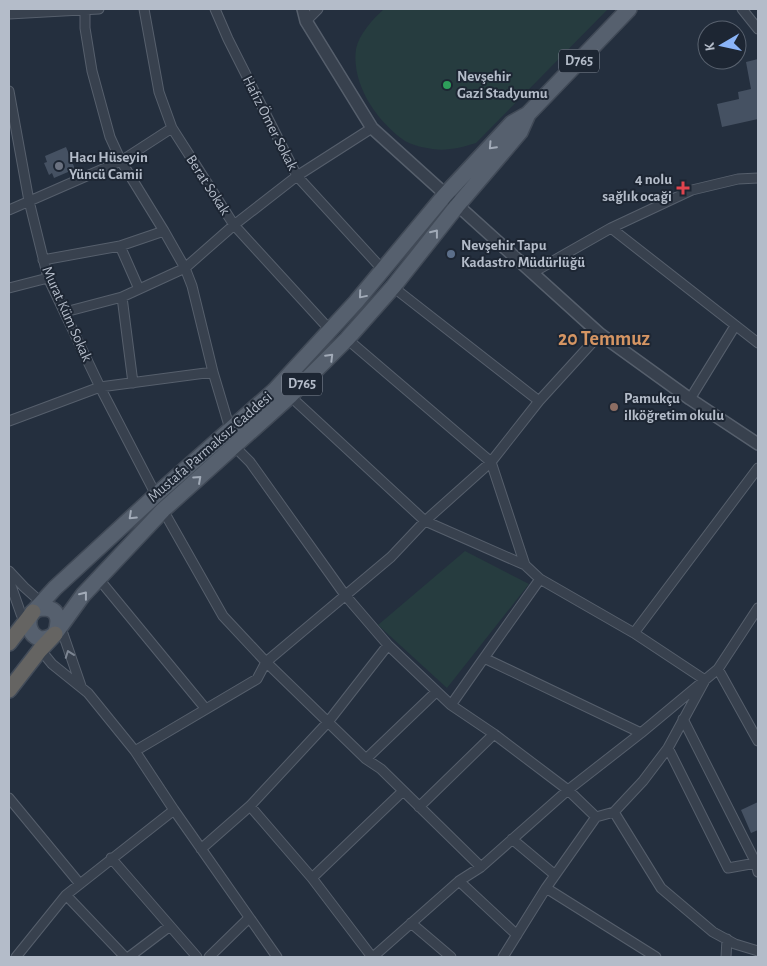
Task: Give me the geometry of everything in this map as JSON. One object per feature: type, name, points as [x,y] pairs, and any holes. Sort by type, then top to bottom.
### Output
[{"type":"highway","name":"Mustafa Parmaksız Caddesi","points":[[9,643],[44,620]]},
{"type":"highway","name":"D765","points":[[9,690],[40,650],[44,620]]},
{"type":"main road","name":"Mustafa Parmaksız Caddesi","points":[[44,620],[156,494],[274,391],[383,270],[445,196],[512,123],[528,114],[630,9]]},
{"type":"main road","name":"Mustafa Parmaksız Caddesi","points":[[44,620],[83,595],[164,510],[290,396],[347,339],[393,287],[457,206],[520,132],[528,114]]},
{"type":"street","points":[[85,9],[85,28],[92,71],[110,137],[121,161],[185,268],[192,286],[213,372],[230,429]]},
{"type":"street","points":[[9,14],[99,9]]},
{"type":"street","name":"Berat Sokak","points":[[144,9],[158,92],[172,128],[234,225],[330,330]]},
{"type":"street","name":"Hafız Ömer Sokak","points":[[215,9],[228,39],[297,176],[383,270]]},
{"type":"street","points":[[303,9],[306,21],[372,128],[445,196],[600,334],[758,444]]},
{"type":"street","points":[[306,21],[318,9]]},
{"type":"street","points":[[742,9],[758,29]]},
{"type":"street","name":"Murat Küm Sokak","points":[[9,91],[29,201],[48,278],[100,387],[156,494]]},
{"type":"street","points":[[9,210],[121,161],[172,128]]},
{"type":"street","points":[[65,312],[122,296],[185,268],[234,225],[297,176],[372,128]]},
{"type":"street","points":[[532,273],[611,228],[692,190],[738,178],[758,178]]},
{"type":"street","points":[[611,228],[758,343]]},
{"type":"street","points":[[43,260],[120,246],[164,231]]},
{"type":"street","points":[[120,246],[139,289]]},
{"type":"street","points":[[9,288],[48,278]]},
{"type":"street","points":[[393,287],[539,401]]},
{"type":"street","points":[[122,296],[133,383]]},
{"type":"street","points":[[690,398],[735,326]]},
{"type":"street","points":[[135,751],[257,679],[266,662],[391,557],[425,521],[491,462],[539,401],[600,334]]},
{"type":"street","points":[[347,339],[491,462],[525,565]]},
{"type":"street","points":[[9,421],[100,387],[213,372]]},
{"type":"street","points":[[290,396],[425,521],[525,565],[540,580],[634,633],[705,680]]},
{"type":"street","points":[[235,447],[250,462],[345,595],[388,645],[451,705],[494,734],[568,790],[596,817]]},
{"type":"street","points":[[634,633],[758,468]]},
{"type":"street","points":[[164,510],[223,616],[266,662],[366,758],[381,769],[480,867]]},
{"type":"street","points":[[9,571],[44,620],[81,686]]},
{"type":"street","points":[[98,578],[205,708]]},
{"type":"street","points":[[9,580],[44,620],[40,650],[52,664],[88,693],[135,751],[248,918],[277,957]]},
{"type":"street","points":[[451,705],[540,580]]},
{"type":"street","points":[[250,806],[312,878],[372,957],[459,881],[480,867],[568,790],[718,669],[758,608]]},
{"type":"street","points":[[201,849],[250,806],[328,722],[388,645]]},
{"type":"street","points":[[484,658],[641,733]]},
{"type":"street","points":[[718,669],[758,740]]},
{"type":"street","points":[[504,957],[546,888],[596,817],[614,812],[643,781],[668,748],[705,680]]},
{"type":"street","points":[[366,758],[436,692]]},
{"type":"street","points":[[668,748],[728,868],[757,868],[683,719]]},
{"type":"street","points":[[419,807],[494,734]]},
{"type":"street","points":[[312,878],[403,791]]},
{"type":"street","points":[[9,798],[80,884]]},
{"type":"street","points":[[16,957],[66,895],[174,810]]},
{"type":"street","points":[[614,812],[661,888],[713,932],[735,944],[758,951]]},
{"type":"street","points":[[512,839],[555,875]]},
{"type":"street","points":[[111,858],[197,957]]},
{"type":"street","points":[[459,881],[517,935]]},
{"type":"street","points":[[546,888],[642,950],[656,957]]},
{"type":"street","points":[[66,895],[125,957]]},
{"type":"street","points":[[209,957],[248,918]]},
{"type":"street","points":[[411,923],[451,957]]},
{"type":"street","points":[[129,957],[170,926]]},
{"type":"street","points":[[726,957],[727,940]]},
{"type":"green space","name":"Nevşehir Gazi Stadyumu","points":[[384,9],[608,9],[476,143],[440,150],[424,148],[405,141],[385,124],[376,113],[362,88],[356,62],[356,49],[363,32]]},
{"type":"green space","points":[[465,551],[529,584],[447,688],[378,625]]},
{"type":"building","points":[[758,59],[758,119],[722,127],[717,104],[739,99],[738,92],[751,89],[747,62]]},
{"type":"building","name":"Hacı Hüseyin Yüncü Camii","points":[[66,147],[75,169],[54,178],[52,173],[49,175],[44,163],[47,162],[45,156]]},
{"type":"building","points":[[758,802],[758,830],[751,833],[741,810]]},
{"type":"place","name":"Nevşehir Gazi Stadyumu","points":[[447,85]]},
{"type":"place","name":"Hacı Hüseyin Yüncü Camii","points":[[59,166]]},
{"type":"place","name":"4 nolu sağlık ocaği","points":[[683,188]]},
{"type":"place","name":"Nevşehir Tapu Kadastro Müdürlüğü","points":[[451,254]]},
{"type":"place","name":"Pamukçu ilköğretim okulu","points":[[614,407]]},
{"type":"district","name":"20 Temmuz","points":[[604,339]]}]
